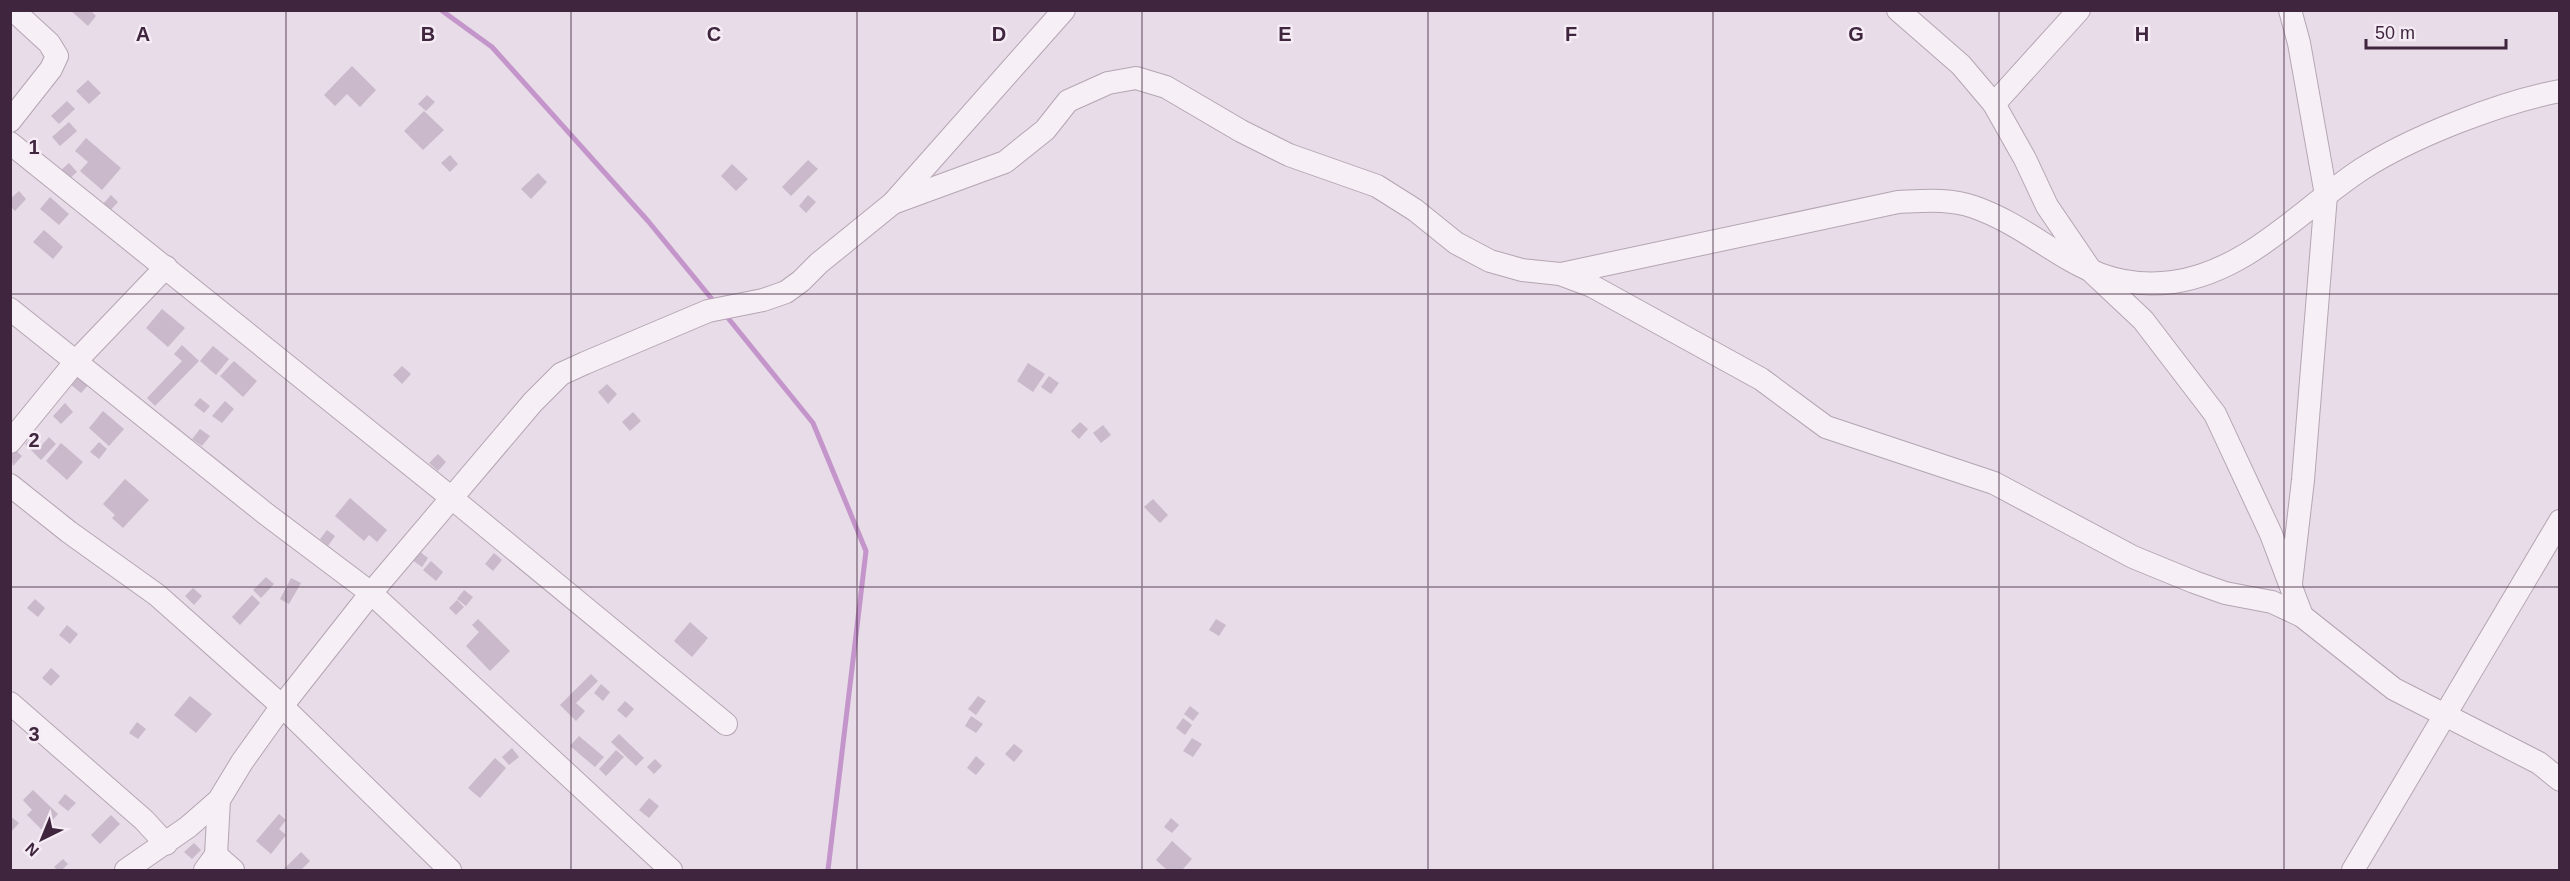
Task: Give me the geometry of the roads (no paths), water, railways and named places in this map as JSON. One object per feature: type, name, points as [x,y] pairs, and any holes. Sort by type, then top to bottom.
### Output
[{"type":"street","points":[[10,121],[51,69],[57,56],[49,43],[13,10]]},
{"type":"street","points":[[126,870],[166,844],[219,800],[282,706],[371,593],[533,402],[561,374],[708,311],[763,300],[786,292],[893,203],[1064,10]]},
{"type":"street","points":[[1898,10],[1961,65],[1994,104],[2025,159],[2047,206],[2092,272],[2143,320],[2215,414],[2257,502],[2302,616]]},
{"type":"street","points":[[1994,104],[2079,10]]},
{"type":"street","points":[[2290,10],[2299,43],[2326,195],[2303,480],[2290,586]]},
{"type":"street","points":[[893,203],[1005,162],[1045,130],[1068,101],[1108,83],[1136,78],[1166,87],[1241,131],[1288,155],[1377,186],[1415,210],[1456,243],[1490,261],[1522,270],[1560,274],[1592,285],[1730,361],[1761,380],[1826,427],[1994,483],[2133,557],[2225,593],[2272,602],[2302,616],[2394,688],[2539,763],[2559,780]]},
{"type":"street","points":[[1560,274],[1898,202],[1940,201],[1972,206],[1999,218],[2075,265],[2112,279],[2145,284],[2174,282],[2207,274],[2269,241],[2363,168],[2418,140],[2526,97],[2559,91]]},
{"type":"street","points":[[10,143],[453,499],[726,724]]},
{"type":"street","points":[[10,442],[77,360],[166,267]]},
{"type":"street","points":[[10,309],[77,360],[266,514],[371,593],[671,870]]},
{"type":"street","points":[[10,485],[69,532],[157,595],[282,706],[450,870]]},
{"type":"street","points":[[2353,870],[2559,521]]},
{"type":"street","points":[[10,703],[144,820],[166,844]]},
{"type":"street","points":[[219,800],[211,863],[233,870]]},
{"type":"waterway","points":[[441,10],[492,47],[648,221],[716,304]]},
{"type":"waterway","points":[[724,313],[813,423],[866,551],[828,870]]}]
